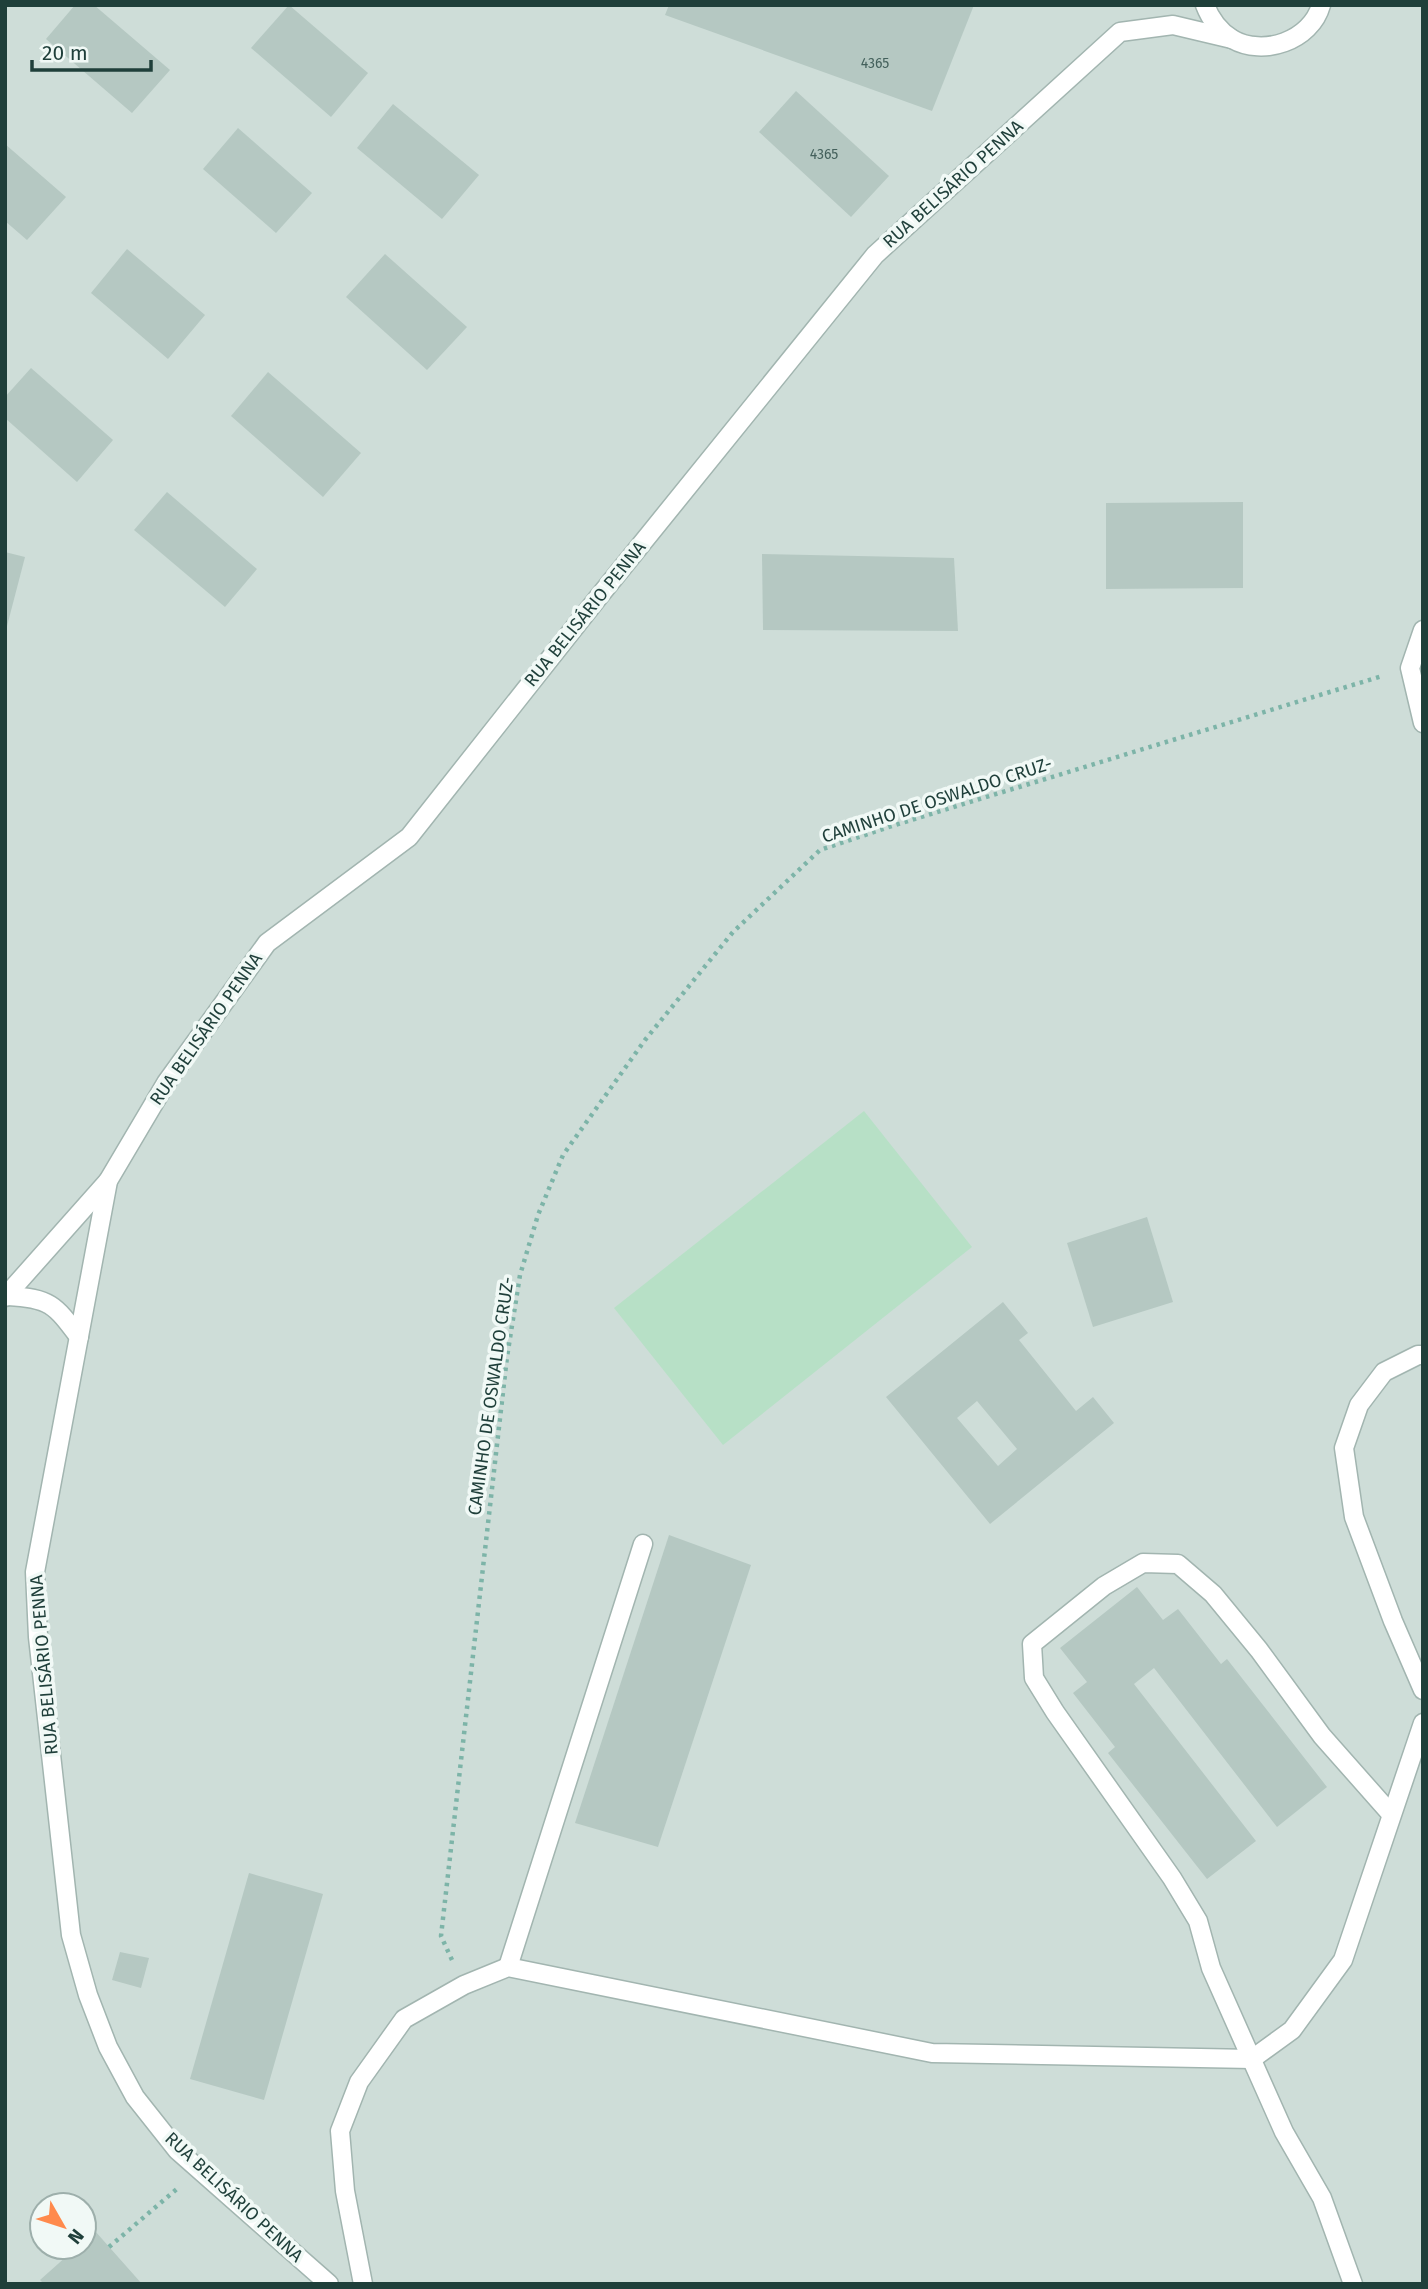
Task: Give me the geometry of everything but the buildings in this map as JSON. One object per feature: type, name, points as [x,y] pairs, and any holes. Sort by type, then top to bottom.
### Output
[{"type":"lane","points":[[1205,5],[1216,25],[1231,39]]},
{"type":"lane","name":"RUA BELISÁRIO PENNA","points":[[329,2284],[177,2150],[135,2097],[108,2047],[88,1995],[71,1935],[38,1637],[35,1572],[108,1181],[166,1083],[267,943],[409,837],[597,598],[875,255],[1121,32],[1173,25],[1251,46],[1272,46],[1292,41],[1308,28],[1322,7]]},
{"type":"lane","points":[[1423,630],[1410,668],[1423,723]]},
{"type":"lane","points":[[7,1296],[108,1181]]},
{"type":"lane","points":[[7,1296],[31,1297],[57,1308],[79,1337]]},
{"type":"lane","points":[[1423,1356],[1418,1355],[1384,1372],[1359,1405],[1344,1448],[1354,1517],[1393,1621],[1423,1690]]},
{"type":"lane","points":[[508,1967],[643,1544]]},
{"type":"lane","points":[[1353,2284],[1322,2198],[1284,2132],[1211,1968],[1198,1921],[1172,1878],[1034,1678],[1032,1644],[1104,1586],[1143,1563],[1178,1564],[1213,1594],[1259,1650],[1322,1736],[1391,1814]]},
{"type":"lane","points":[[363,2284],[345,2191],[340,2131],[359,2082],[404,2020],[464,1985],[508,1967],[932,2053],[1252,2059],[1292,2030],[1343,1960],[1423,1723]]},
{"type":"path","name":"CAMINHO DE OSWALDO CRUZ-","points":[[464,1985],[441,1936],[507,1357],[520,1275],[538,1215],[564,1155],[645,1040],[733,932],[820,850],[1410,668]]},
{"type":"path","points":[[110,2247],[183,2184]]},
{"type":"shaded area","points":[[5,5],[1423,5],[1423,2284],[5,2284]]},
{"type":"green space","points":[[864,1111],[972,1247],[723,1445],[614,1308]]}]
